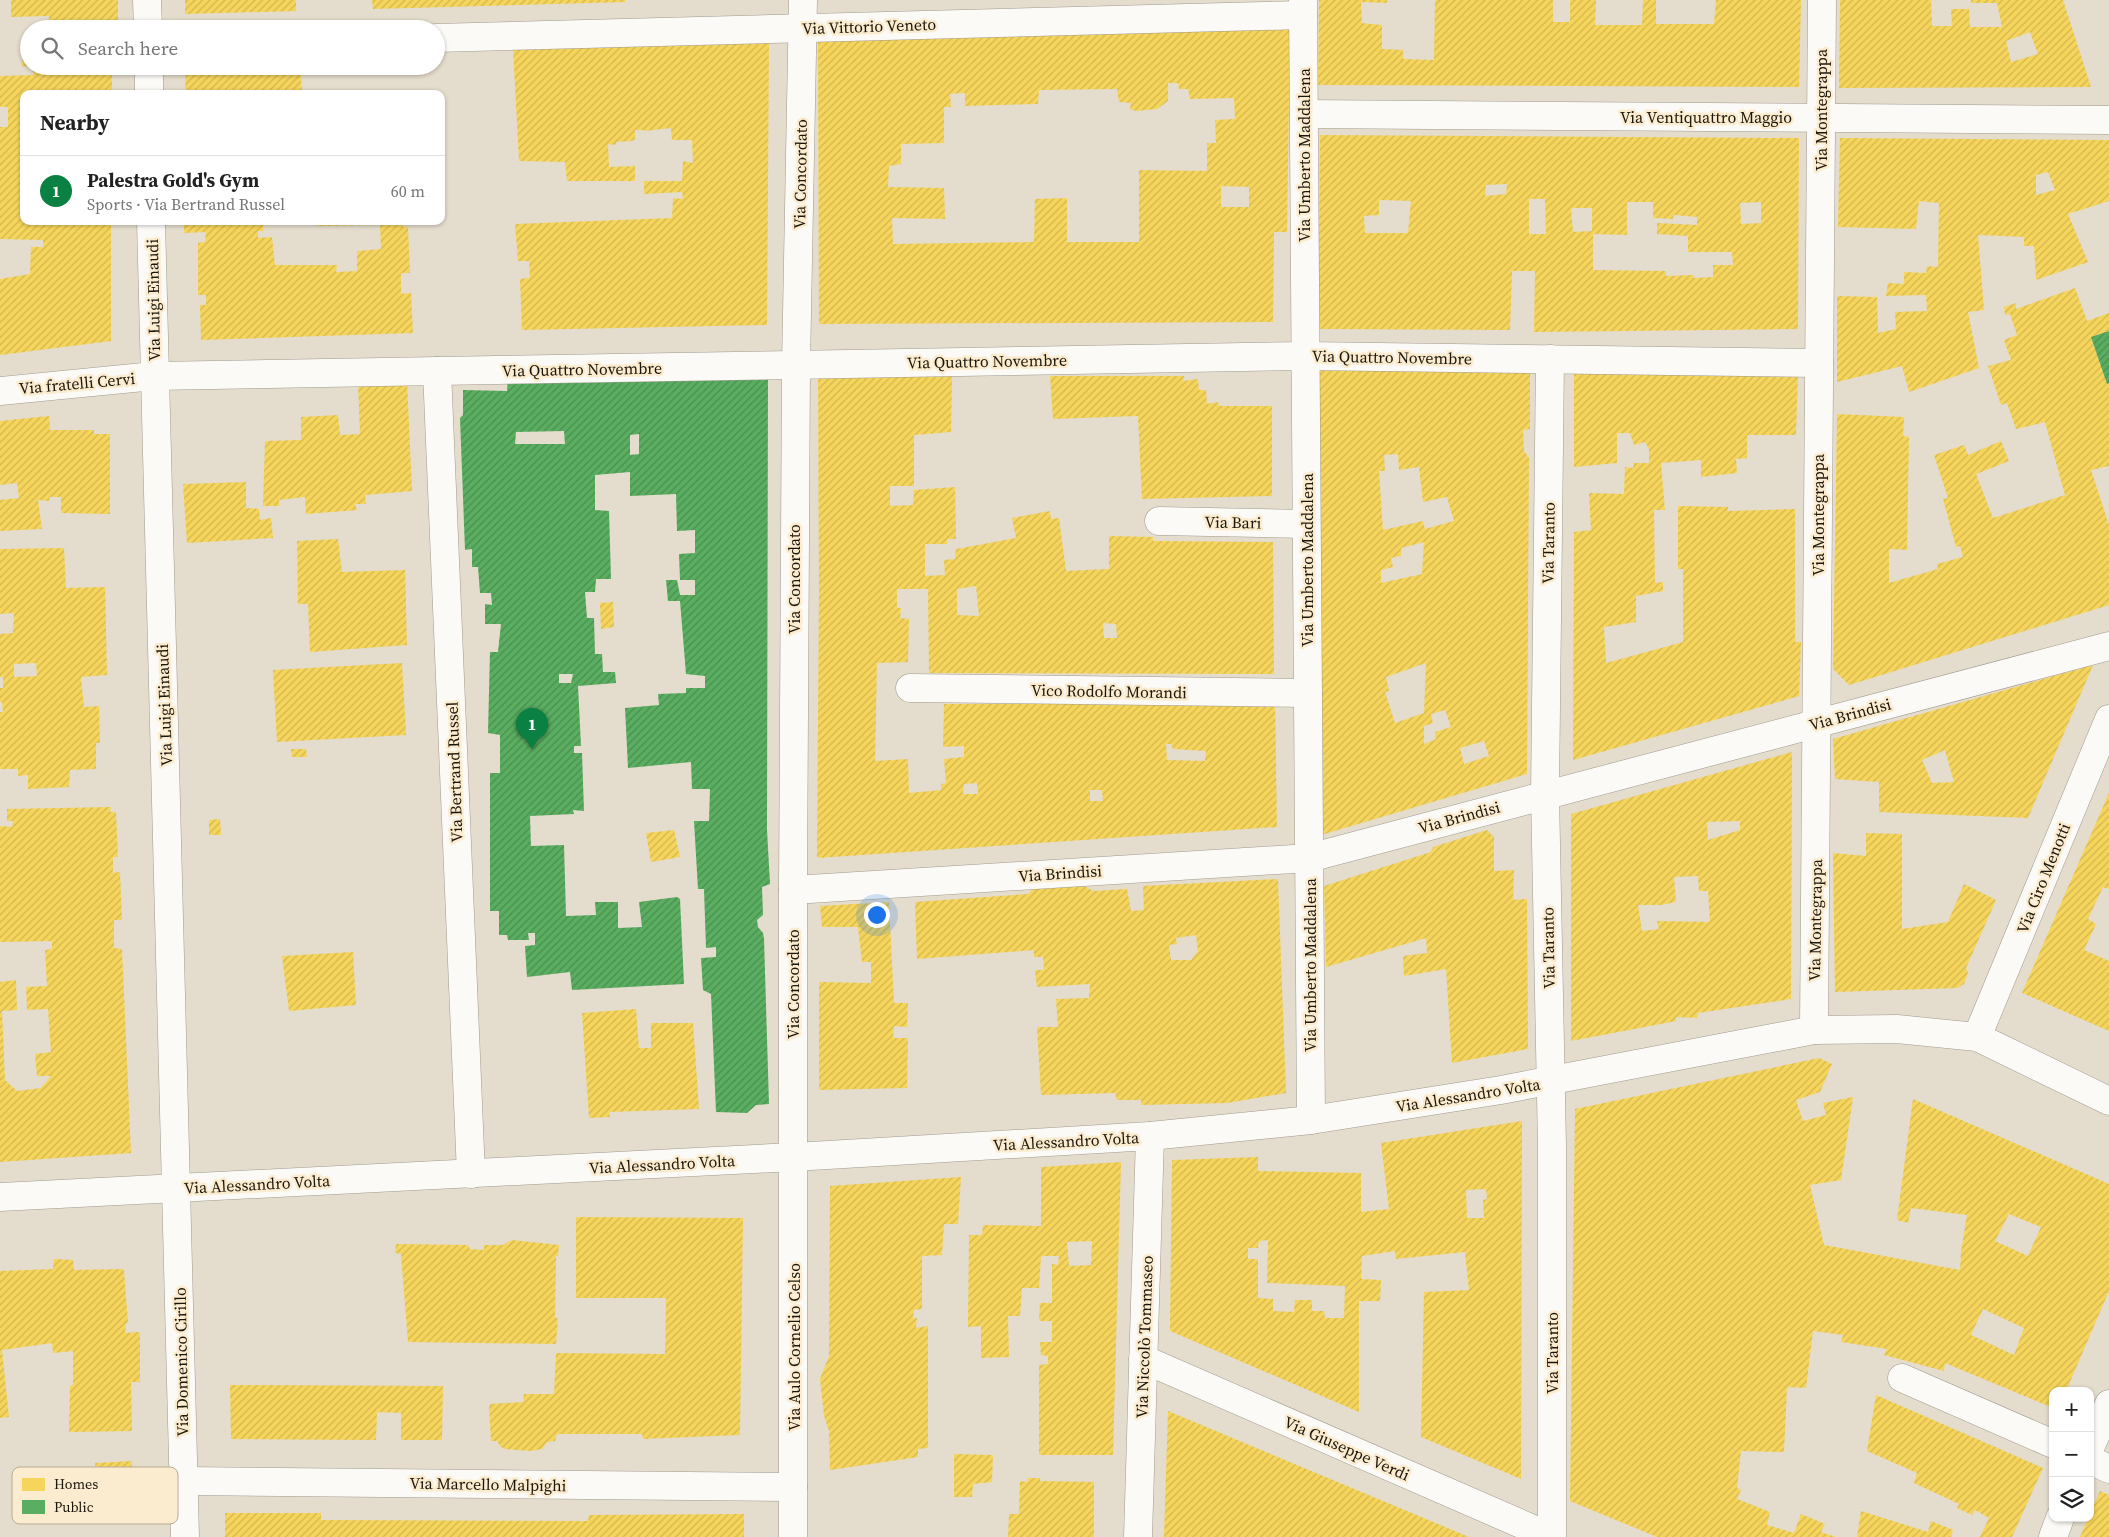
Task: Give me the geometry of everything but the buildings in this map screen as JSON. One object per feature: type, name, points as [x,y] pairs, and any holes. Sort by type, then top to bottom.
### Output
[{"type":"street","points":[[148,0],[148,20]]},
{"type":"street","name":"Via Concordato","points":[[794,1158],[793,890],[796,365],[803,0]]},
{"type":"street","name":"Via Montegrappa","points":[[1814,1030],[1822,0]]},
{"type":"street","name":"Via Vittorio Veneto","points":[[445,38],[803,28],[1303,7]]},
{"type":"street","name":"Via Umberto Maddalena","points":[[1303,7],[1311,1120]]},
{"type":"street","points":[[148,75],[149,90]]},
{"type":"street","name":"Via Ventiquattro Maggio","points":[[1304,114],[2109,120]]},
{"type":"street","name":"Via Luigi Einaudi","points":[[151,225],[177,1188]]},
{"type":"street","name":"Via Quattro Novembre","points":[[154,376],[1305,356],[1819,363]]},
{"type":"street","name":"Via Taranto","points":[[1550,359],[1545,794],[1552,1146],[1552,1537]]},
{"type":"street","name":"Via Bertrand Russel","points":[[437,371],[472,1174]]},
{"type":"street","name":"Via fratelli Cervi","points":[[0,391],[154,376]]},
{"type":"street","name":"Via Bari","points":[[1159,521],[1306,524]]},
{"type":"street","name":"Via Brindisi","points":[[793,890],[1309,858],[2109,646]]},
{"type":"street","name":"Vico Rodolfo Morandi","points":[[910,688],[1308,693]]},
{"type":"street","name":"Via Ciro Menotti","points":[[1977,1038],[2109,719]]},
{"type":"street","name":"Via Alessandro Volta","points":[[0,1196],[794,1158],[1150,1136],[1311,1120],[1550,1082],[1814,1030],[1897,1029],[1977,1038],[2109,1102]]},
{"type":"street","name":"Via Niccolò Tommaseo","points":[[1138,1537],[1150,1136]]},
{"type":"street","name":"Via Aulo Cornelio Celso","points":[[793,1537],[794,1158]]},
{"type":"street","name":"Via Domenico Cirillo","points":[[177,1188],[185,1537]]},
{"type":"street","name":"Via Giuseppe Verdi","points":[[1143,1359],[1552,1537]]},
{"type":"street","points":[[1902,1378],[2049,1442]]},
{"type":"street","points":[[2094,1439],[2109,1404]]},
{"type":"street","points":[[2094,1462],[2109,1469]]},
{"type":"street","name":"Via Marcello Malpighi","points":[[184,1481],[794,1487]]},
{"type":"street","points":[[2052,1537],[2058,1522]]},
{"type":"place","name":"Palestra Gold's Gym","points":[[532,749]]}]
